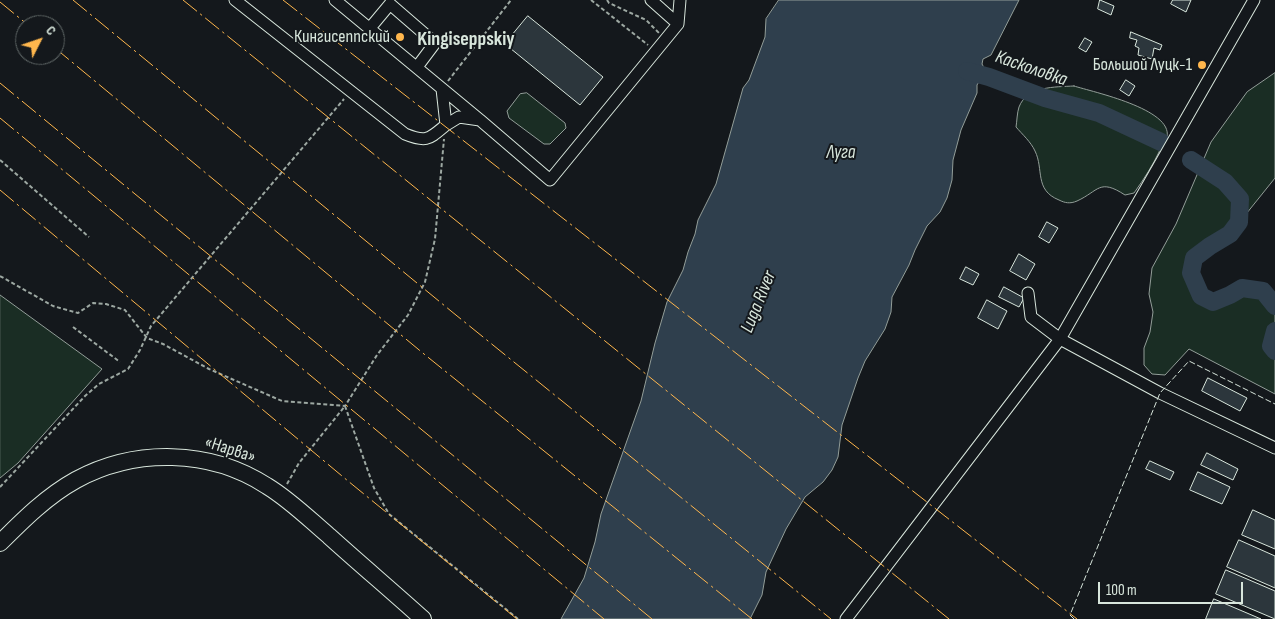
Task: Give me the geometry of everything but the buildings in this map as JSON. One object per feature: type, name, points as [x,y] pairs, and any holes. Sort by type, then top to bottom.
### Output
[{"type":"highway","name":"«Нарва»","points":[[0,543],[40,504],[89,473],[140,458],[157,456],[196,459],[237,470],[282,496],[423,619]]},
{"type":"street","points":[[235,0],[405,134],[418,139],[429,139],[446,124],[459,117],[480,120]]},
{"type":"street","points":[[336,0],[550,180],[676,21],[680,0]]},
{"type":"street","points":[[651,0],[676,21]]},
{"type":"street","points":[[846,619],[1060,339],[1254,0]]},
{"type":"street","points":[[370,28],[390,4],[435,43],[417,68]]},
{"type":"street","points":[[442,89],[446,124]]},
{"type":"street","points":[[1028,293],[1031,317],[1060,339],[1160,393],[1275,448]]},
{"type":"path","points":[[442,89],[511,0]]},
{"type":"path","points":[[591,0],[649,46]]},
{"type":"path","points":[[607,0],[609,3],[646,20],[660,34],[676,21]]},
{"type":"path","points":[[0,487],[85,396],[99,384],[128,369],[147,338],[151,326],[350,92]]},
{"type":"path","points":[[287,484],[300,463],[345,406],[377,355],[408,315],[426,282],[435,239],[446,124]]},
{"type":"path","points":[[0,160],[89,237]]},
{"type":"path","points":[[0,276],[53,306],[78,313],[93,303],[106,304],[124,310],[147,338],[163,344],[209,369],[282,401],[345,406]]},
{"type":"path","points":[[73,327],[120,362]]},
{"type":"path","points":[[345,406],[374,488],[389,514],[518,619]]},
{"type":"green space","points":[[1275,73],[1275,178],[1230,234],[1194,258],[1191,274],[1201,296],[1213,302],[1242,288],[1263,291],[1275,306],[1275,331],[1271,346],[1275,351],[1275,394],[1189,349],[1165,375],[1152,374],[1144,365],[1144,348],[1150,332],[1153,312],[1149,294],[1152,268],[1176,224],[1211,142],[1247,92]]},
{"type":"green space","points":[[1074,86],[1130,103],[1158,118],[1166,127],[1167,137],[1165,142],[1134,193],[1125,195],[1110,187],[1104,187],[1077,201],[1068,203],[1051,196],[1046,191],[1035,151],[1029,141],[1016,127],[1018,109],[1023,100],[1035,91]]},
{"type":"green space","points":[[527,93],[565,123],[566,128],[550,144],[544,144],[509,118],[507,111],[520,94]]},
{"type":"green space","points":[[0,295],[102,369],[18,463],[0,478]]},
{"type":"water","name":"Луга","points":[[779,0],[1019,0],[991,55],[983,59],[982,64],[989,77],[980,80],[977,85],[977,93],[961,130],[953,160],[952,180],[947,198],[940,212],[927,226],[892,297],[891,312],[885,329],[865,361],[842,425],[838,457],[832,470],[823,482],[805,497],[786,529],[766,572],[762,595],[750,619],[561,619],[584,578],[601,514],[641,401],[667,302],[683,270],[698,220],[716,184],[743,88],[749,80],[765,37],[766,19]]},
{"type":"waterway","name":"Касколовка","points":[[967,71],[989,77],[1045,98],[1099,113],[1161,142]]},
{"type":"waterway","name":"Касколовка","points":[[1191,160],[1225,182],[1240,199],[1239,222],[1230,234],[1194,258],[1191,273],[1201,296],[1213,302],[1242,288],[1263,291],[1275,306]]},
{"type":"waterway","name":"Касколовка","points":[[1275,331],[1271,346],[1275,351]]},
{"type":"fence","points":[[1074,619],[1070,615],[1160,393],[1189,361],[1275,404]]},
{"type":"power","points":[[73,0],[451,311],[831,619]]},
{"type":"power","points":[[183,0],[949,619]]},
{"type":"power","points":[[283,0],[1077,619]]},
{"type":"power","points":[[0,2],[16,15]]},
{"type":"power","points":[[65,56],[424,354],[752,619]]},
{"type":"power","points":[[0,83],[652,619]]},
{"type":"power","points":[[0,118],[604,619]]},
{"type":"power","points":[[0,190],[348,481],[517,619]]},
{"type":"place","name":"Кингисеппский","points":[[400,37]]},
{"type":"place","name":"Большой Луцк-1","points":[[1202,65]]},
{"type":"district","name":"Kingiseppskiy","points":[[466,40]]},
{"type":"water label","name":"Luga River","points":[[759,302]]}]
